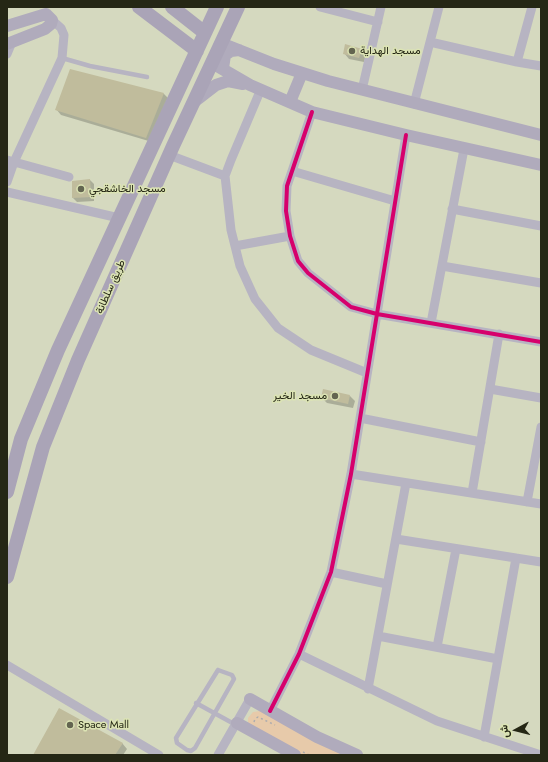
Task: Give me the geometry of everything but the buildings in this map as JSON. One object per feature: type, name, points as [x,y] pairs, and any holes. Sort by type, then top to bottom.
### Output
[{"type":"main road","points":[[138,7],[197,51]]},
{"type":"main road","points":[[172,7],[205,33]]},
{"type":"main road","name":"طريق سلطانة","points":[[7,492],[20,439],[58,350],[154,140],[182,86],[218,7]]},
{"type":"main road","name":"طريق سلطانة","points":[[7,577],[44,447],[78,360],[169,155],[194,103],[218,66],[222,43],[238,7]]},
{"type":"street","points":[[320,7],[378,22]]},
{"type":"street","points":[[362,90],[381,7]]},
{"type":"street","points":[[414,104],[439,7]]},
{"type":"street","points":[[517,62],[532,7]]},
{"type":"street","points":[[7,26],[46,14],[61,28],[64,35],[62,58],[11,160],[7,182]]},
{"type":"street","points":[[7,54],[9,43],[45,29],[51,24],[52,20]]},
{"type":"street","points":[[430,42],[541,66]]},
{"type":"street","points":[[222,43],[302,73],[414,104],[541,135]]},
{"type":"street","points":[[239,50],[232,51],[225,56],[218,66],[255,87],[312,112],[406,136],[541,165]]},
{"type":"street","points":[[290,102],[302,73]]},
{"type":"street","points":[[194,103],[216,85],[228,81],[255,87]]},
{"type":"street","points":[[255,87],[225,176],[231,230],[240,266],[255,299],[278,328],[311,350],[367,373]]},
{"type":"street","points":[[312,112],[287,186],[286,211],[290,236],[298,261],[308,273],[351,306],[376,314],[541,342]]},
{"type":"street","points":[[270,711],[299,654],[331,572],[351,474],[406,136]]},
{"type":"street","points":[[431,323],[464,149]]},
{"type":"street","points":[[169,155],[225,176]]},
{"type":"street","points":[[11,160],[69,177]]},
{"type":"street","points":[[292,171],[395,200]]},
{"type":"street","points":[[7,192],[119,218]]},
{"type":"street","points":[[452,209],[541,226]]},
{"type":"street","points":[[235,246],[290,236]]},
{"type":"street","points":[[442,266],[541,283]]},
{"type":"street","points":[[472,493],[499,334]]},
{"type":"street","points":[[490,390],[541,398]]},
{"type":"street","points":[[360,418],[481,442]]},
{"type":"street","points":[[526,502],[541,427]]},
{"type":"street","points":[[351,474],[541,504]]},
{"type":"street","points":[[368,689],[406,482]]},
{"type":"street","points":[[396,540],[541,562]]},
{"type":"street","points":[[437,647],[456,549]]},
{"type":"street","points":[[484,737],[516,558]]},
{"type":"street","points":[[331,572],[387,584]]},
{"type":"street","points":[[378,636],[498,659]]},
{"type":"street","points":[[299,654],[368,689],[438,721],[541,755]]},
{"type":"street","points":[[7,665],[159,755]]},
{"type":"street","points":[[218,755],[250,699],[317,737],[357,755]]},
{"type":"street","points":[[237,724],[298,753]]},
{"type":"lane","points":[[62,58],[90,66],[147,77]]},
{"type":"lane","points":[[222,670],[232,675],[234,679],[215,713],[195,748],[191,751],[187,750],[177,743],[175,740],[196,703],[216,672],[222,670]]},
{"type":"lane","points":[[196,703],[237,724]]},
{"type":"path","points":[[256,724],[254,720],[258,718],[280,727]]},
{"type":"path","points":[[298,753],[309,755]]},
{"type":"shaded area","points":[[260,711],[345,755],[302,755],[253,730],[248,722],[248,718],[253,712]]},
{"type":"cycle path","points":[[312,112],[287,186],[286,211],[290,236],[298,261],[308,273],[351,307],[377,314],[541,342]]},
{"type":"cycle path","points":[[270,711],[299,654],[331,572],[351,474],[406,135]]},
{"type":"place","name":"مسجد الهداية","points":[[352,51]]},
{"type":"place","name":"مسجد الخاشقجي","points":[[81,189]]},
{"type":"place","name":"مسجد الخير","points":[[335,396]]},
{"type":"place","name":"Space Mall","points":[[70,725]]}]
